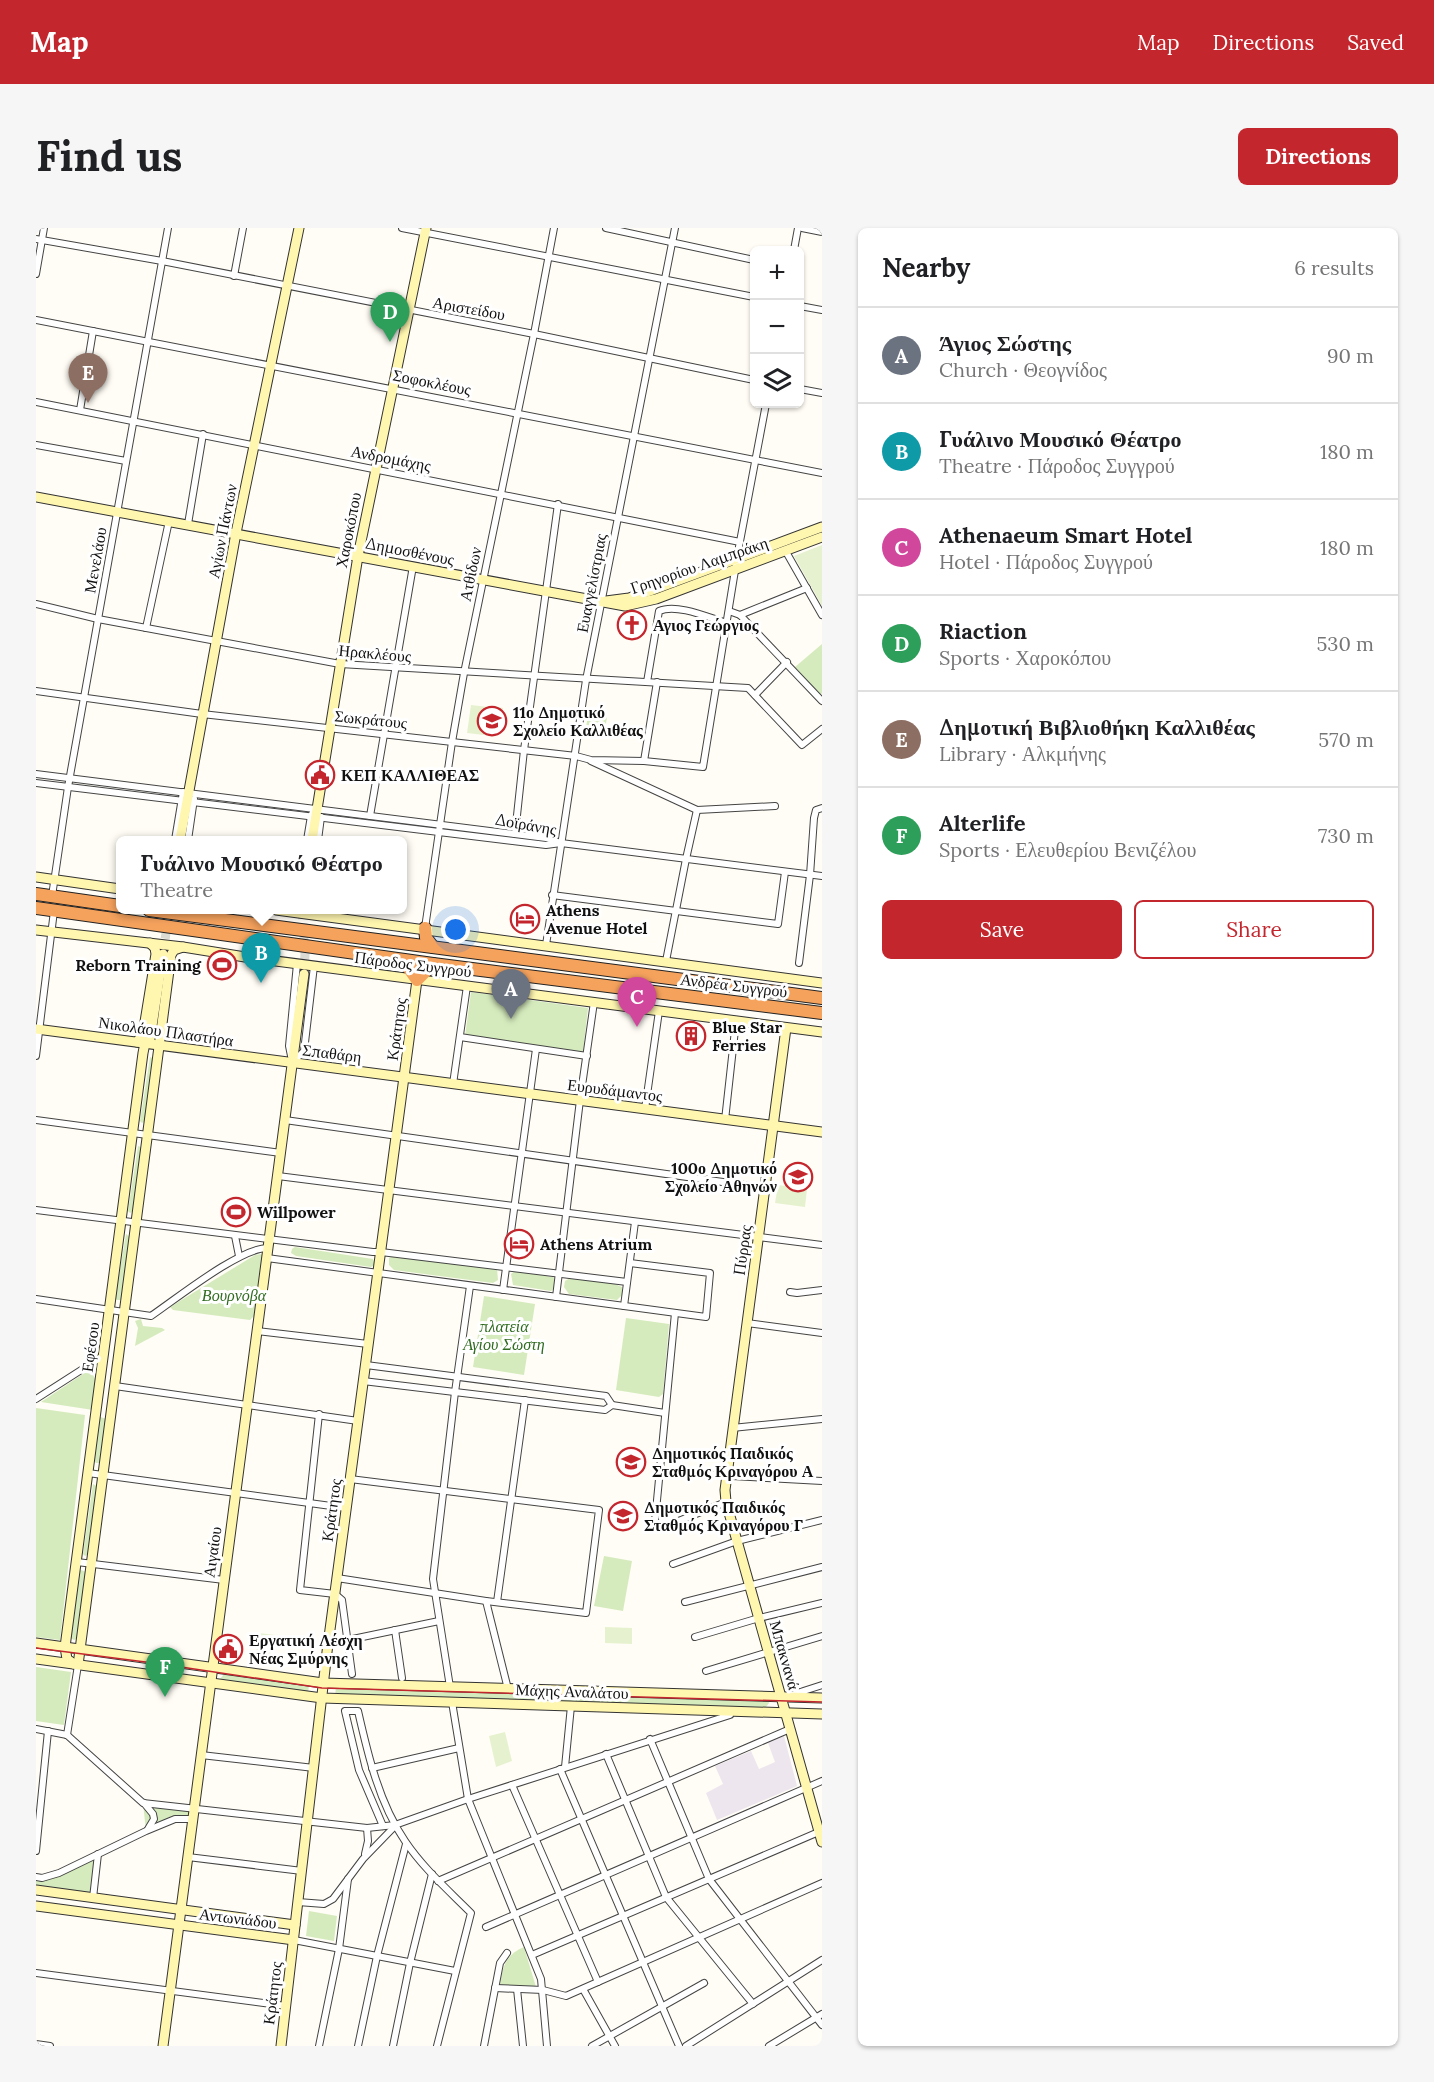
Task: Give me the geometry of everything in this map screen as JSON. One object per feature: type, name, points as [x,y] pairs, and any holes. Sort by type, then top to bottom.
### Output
[{"type":"highway","points":[[36,894],[116,905]]},
{"type":"highway","name":"Ανδρέα Συγγρού","points":[[36,908],[403,960],[822,1013]]},
{"type":"highway","name":"Ανδρέα Συγγρού","points":[[186,914],[822,998]]},
{"type":"highway","points":[[414,945],[422,937],[425,928]]},
{"type":"highway","points":[[425,928],[426,938],[433,947]]},
{"type":"highway","points":[[403,960],[417,980],[433,964]]},
{"type":"street","points":[[36,274],[39,240],[44,228]]},
{"type":"street","name":"Μενελάου","points":[[52,896],[68,787],[168,228]]},
{"type":"street","points":[[234,276],[243,228]]},
{"type":"street","name":"Αγίων Πάντων","points":[[181,836],[236,533],[299,228]]},
{"type":"street","points":[[402,228],[426,230],[548,257],[750,296]]},
{"type":"street","name":"Ατθίδων","points":[[425,928],[464,673],[554,228]]},
{"type":"street","points":[[606,228],[750,259]]},
{"type":"street","name":"Ευαγγελίστριας","points":[[546,945],[586,680],[675,228]]},
{"type":"street","points":[[795,246],[800,228],[822,232]]},
{"type":"street","name":"Χαροκόπου","points":[[313,836],[358,556],[426,230]]},
{"type":"street","name":"Αριστείδου","points":[[39,240],[162,261],[750,379]]},
{"type":"street","points":[[804,307],[822,310]]},
{"type":"street","name":"Σοφοκλέους","points":[[36,320],[822,473]]},
{"type":"street","points":[[80,410],[93,331]]},
{"type":"street","points":[[804,390],[822,393]]},
{"type":"street","name":"Ανδρομάχης","points":[[36,402],[740,542]]},
{"type":"street","points":[[717,685],[737,557],[765,408]]},
{"type":"street","points":[[188,524],[203,434]]},
{"type":"street","points":[[36,445],[126,461]]},
{"type":"street","name":"Δημοσθένους","points":[[36,497],[601,602]]},
{"type":"street","points":[[515,834],[544,591],[558,504]]},
{"type":"street","points":[[146,628],[169,520]]},
{"type":"street","name":"Γρηγορίου Λαμπράκη","points":[[601,602],[629,598],[822,527]]},
{"type":"street","name":"Γρηγορίου Λαμπράκη","points":[[601,602],[625,606],[638,604],[822,537]]},
{"type":"street","points":[[785,550],[822,615]]},
{"type":"street","points":[[370,816],[412,566]]},
{"type":"street","points":[[740,615],[807,588]]},
{"type":"street","name":"Ηρακλέους","points":[[36,604],[98,619],[340,664],[586,680],[717,685],[748,688],[755,695]]},
{"type":"street","points":[[647,682],[660,611],[664,609],[691,611],[727,624]]},
{"type":"street","points":[[729,611],[740,615],[822,700]]},
{"type":"street","points":[[787,662],[755,695],[802,745],[822,729]]},
{"type":"street","points":[[644,761],[657,682]]},
{"type":"street","name":"Σωκράτους","points":[[36,691],[202,714],[576,756],[591,760],[644,761],[703,767],[717,685]]},
{"type":"street","points":[[591,760],[697,810],[775,806]]},
{"type":"street","name":"Δοϊράνης","points":[[36,774],[316,814],[515,834],[546,838],[561,843]]},
{"type":"street","name":"Δοϊράνης","points":[[36,783],[188,797]]},
{"type":"street","name":"Αγίων Πάντων","points":[[176,836],[188,797]]},
{"type":"street","name":"Αγίων Πάντων","points":[[188,797],[188,836]]},
{"type":"street","points":[[799,963],[810,875],[814,818],[820,808]]},
{"type":"street","points":[[666,962],[697,810]]},
{"type":"street","name":"Χαροκόπου","points":[[308,836],[316,814]]},
{"type":"street","name":"Χαροκόπου","points":[[316,814],[318,836]]},
{"type":"street","name":"Δοϊράνης","points":[[316,814],[370,816],[546,845],[561,843]]},
{"type":"street","points":[[561,843],[822,876]]},
{"type":"street","points":[[552,895],[778,924],[785,872]]},
{"type":"street","points":[[36,877],[116,888]]},
{"type":"street","points":[[36,1056],[54,911]]},
{"type":"street","points":[[326,914],[822,983]]},
{"type":"street","name":"Πάροδος Συγγρού","points":[[36,930],[183,947],[417,980],[822,1032]]},
{"type":"street","points":[[144,1042],[143,1034],[156,954],[155,948],[150,943]]},
{"type":"street","name":"Εφέσου","points":[[67,1735],[81,1650],[171,955],[174,950],[183,947]]},
{"type":"street","points":[[144,1042],[163,954]]},
{"type":"street","name":"Αιγαίου","points":[[293,1063],[289,1046],[297,964]]},
{"type":"street","name":"Αιγαίου","points":[[293,1063],[304,1051],[314,966]]},
{"type":"street","name":"Αιγαίου","points":[[163,2046],[304,974]]},
{"type":"street","name":"Κράτητος","points":[[281,2046],[334,1594],[417,980]]},
{"type":"street","points":[[453,1084],[467,986]]},
{"type":"street","points":[[556,1297],[594,1002]]},
{"type":"street","points":[[645,1109],[659,1011]]},
{"type":"street","points":[[725,1119],[736,1022]]},
{"type":"street","name":"Πύρρας","points":[[726,1475],[786,1028]]},
{"type":"street","name":"Νικολάου Πλαστήρα","points":[[38,1029],[144,1042]]},
{"type":"street","points":[[460,1037],[587,1056]]},
{"type":"street","points":[[144,1042],[159,1046]]},
{"type":"street","name":"Εφέσου","points":[[65,1647],[144,1042]]},
{"type":"street","name":"Νικολάου Πλαστήρα","points":[[159,1046],[293,1063]]},
{"type":"street","points":[[503,1290],[536,1049]]},
{"type":"street","name":"Σπαθάρη","points":[[293,1063],[404,1077]]},
{"type":"street","name":"Ευρυδάμαντος","points":[[404,1077],[822,1132]]},
{"type":"street","points":[[36,1120],[281,1154]]},
{"type":"street","points":[[285,1120],[765,1188]]},
{"type":"street","points":[[278,1176],[822,1245]]},
{"type":"street","points":[[36,1210],[235,1236],[268,1249],[381,1251],[627,1282]]},
{"type":"street","points":[[624,1306],[635,1222]]},
{"type":"street","points":[[235,1236],[239,1256]]},
{"type":"street","points":[[36,1299],[151,1316],[239,1256],[261,1248],[378,1273],[706,1317],[710,1274],[630,1263]]},
{"type":"street","points":[[450,1687],[438,1621],[434,1579],[455,1392],[470,1286]]},
{"type":"street","points":[[790,1292],[822,1290]]},
{"type":"street","points":[[675,1313],[655,1521],[661,1528],[726,1502]]},
{"type":"street","points":[[747,1323],[822,1333]]},
{"type":"street","points":[[257,1331],[368,1344]]},
{"type":"street","points":[[36,1399],[104,1356]]},
{"type":"street","points":[[366,1365],[606,1396],[612,1405]]},
{"type":"street","points":[[363,1381],[605,1410],[612,1405],[665,1413]]},
{"type":"street","points":[[115,1386],[358,1420]]},
{"type":"street","points":[[497,1602],[525,1400]]},
{"type":"street","points":[[319,1414],[300,1590],[334,1594],[342,1600],[352,1674]]},
{"type":"street","points":[[732,1428],[822,1419]]},
{"type":"street","points":[[659,1472],[822,1481]]},
{"type":"street","points":[[88,1473],[346,1508]]},
{"type":"street","name":"Μπακνανά","points":[[726,1475],[726,1502],[821,1831],[822,1842]]},
{"type":"street","points":[[337,1578],[486,1601],[586,1613],[599,1510],[350,1479]]},
{"type":"street","points":[[674,1564],[737,1541],[822,1520]]},
{"type":"street","points":[[77,1562],[224,1580]]},
{"type":"street","points":[[685,1602],[822,1567]]},
{"type":"street","points":[[486,1601],[508,1689]]},
{"type":"street","points":[[695,1636],[822,1603]]},
{"type":"street","points":[[348,1641],[438,1621]]},
{"type":"street","points":[[395,1630],[402,1678]]},
{"type":"street","points":[[706,1671],[822,1636]]},
{"type":"street","name":"Μάχης Αναλάτου","points":[[36,1643],[323,1683],[822,1698]]},
{"type":"street","points":[[65,1647],[67,1659],[78,1665]]},
{"type":"street","name":"Μάχης Αναλάτου","points":[[36,1659],[322,1698],[822,1714]]},
{"type":"street","points":[[782,1698],[822,1685]]},
{"type":"street","points":[[452,1702],[468,1799],[532,1954],[543,1990],[547,2046]]},
{"type":"street","points":[[571,1706],[562,1768],[605,1875],[679,2046]]},
{"type":"street","points":[[383,1827],[363,1779],[345,1711],[358,1711],[372,1768],[395,1825],[406,1844],[438,1881],[471,1913],[437,2046]]},
{"type":"street","points":[[143,1803],[367,1828],[383,1827],[730,1715]]},
{"type":"street","points":[[36,1729],[67,1735],[143,1803],[153,1814],[154,1819],[146,1831]]},
{"type":"street","points":[[438,1881],[790,1729]]},
{"type":"street","points":[[36,1851],[48,1731]]},
{"type":"street","points":[[650,1739],[709,1879],[819,2016],[822,2025]]},
{"type":"street","points":[[372,1768],[459,1748]]},
{"type":"street","points":[[355,1752],[367,1749]]},
{"type":"street","points":[[606,1754],[666,1897],[753,2004]]},
{"type":"street","points":[[201,1755],[314,1768]]},
{"type":"street","points":[[486,1927],[822,1780]]},
{"type":"street","points":[[512,1785],[597,1982]]},
{"type":"street","points":[[36,1877],[42,1878],[60,1873],[175,1819],[192,1819]]},
{"type":"street","points":[[298,1902],[314,1905],[324,1904],[333,1899],[363,1859],[395,1825]]},
{"type":"street","points":[[363,1859],[368,1847],[367,1828]]},
{"type":"street","points":[[532,1954],[821,1831]]},
{"type":"street","points":[[358,2046],[377,1956],[406,1844]]},
{"type":"street","points":[[93,1898],[98,1854]]},
{"type":"street","points":[[188,1857],[302,1871]]},
{"type":"street","points":[[393,2046],[432,1874]]},
{"type":"street","points":[[319,2046],[339,1949],[348,1879]]},
{"type":"street","points":[[495,1988],[543,1990],[566,1996],[822,1883]]},
{"type":"street","name":"Αντωνιάδου","points":[[36,1890],[295,1925]]},
{"type":"street","name":"Αντωνιάδου","points":[[36,1906],[294,1940]]},
{"type":"street","points":[[294,1940],[455,1971]]},
{"type":"street","points":[[484,2046],[500,1963],[507,1953]]},
{"type":"street","points":[[686,2046],[822,1960]]},
{"type":"street","points":[[36,1973],[286,2006]]},
{"type":"street","points":[[592,2046],[704,1983]]},
{"type":"street","points":[[517,1989],[523,2046]]},
{"type":"street","points":[[583,1989],[615,2046]]},
{"type":"street","points":[[769,2046],[819,2016]]},
{"type":"street","points":[[36,2044],[50,2046]]},
{"type":"shaded area","points":[[784,1736],[797,1786],[717,1820],[706,1793],[723,1784],[715,1766],[751,1751],[759,1769],[775,1762],[768,1743]]},
{"type":"green space","points":[[822,545],[822,606],[794,556]]},
{"type":"green space","points":[[822,644],[822,693],[820,695],[795,667]]},
{"type":"green space","points":[[471,705],[488,707],[484,735],[467,733]]},
{"type":"green space","points":[[491,706],[503,708],[501,727],[489,726]]},
{"type":"green space","points":[[588,715],[607,717],[605,730],[586,728]]},
{"type":"green space","points":[[471,992],[588,1008],[583,1053],[465,1036]]},
{"type":"green space","points":[[150,1057],[154,1059],[146,1121],[142,1123],[140,1121]]},
{"type":"green space","points":[[138,1146],[143,1148],[134,1211],[130,1213],[128,1211]]},
{"type":"green space","points":[[778,1185],[807,1189],[805,1207],[775,1203]]},
{"type":"green space","points":[[126,1234],[130,1237],[122,1298],[117,1300],[115,1298]]},
{"type":"green space","points":[[295,1247],[373,1259],[375,1265],[371,1267],[296,1256],[291,1253]]},
{"type":"green space","name":"Βουρνόβα","points":[[261,1254],[264,1257],[254,1316],[250,1320],[173,1310],[170,1307],[255,1255]]},
{"type":"green space","points":[[395,1255],[497,1269],[498,1280],[493,1283],[394,1270],[389,1265],[389,1258]]},
{"type":"green space","points":[[515,1271],[553,1277],[556,1287],[551,1291],[513,1285],[511,1274]]},
{"type":"green space","points":[[570,1278],[615,1284],[622,1287],[622,1295],[617,1300],[569,1294],[564,1287],[565,1281]]},
{"type":"green space","name":"πλατεία Αγίου Σώστη","points":[[484,1296],[535,1304],[524,1375],[473,1367]]},
{"type":"green space","points":[[626,1318],[669,1324],[663,1394],[659,1397],[616,1390]]},
{"type":"green space","points":[[141,1319],[143,1326],[165,1330],[135,1346],[138,1328],[135,1321]]},
{"type":"green space","points":[[86,1372],[92,1373],[96,1381],[93,1410],[41,1402]]},
{"type":"green space","points":[[36,1408],[85,1415],[60,1640],[36,1637]]},
{"type":"green space","points":[[100,1417],[107,1419],[101,1463],[96,1463],[94,1461]]},
{"type":"green space","points":[[93,1484],[98,1487],[89,1554],[85,1556],[83,1554]]},
{"type":"green space","points":[[604,1556],[632,1561],[623,1611],[594,1606]]},
{"type":"green space","points":[[81,1570],[86,1572],[78,1638],[74,1640],[71,1638]]},
{"type":"green space","points":[[605,1627],[632,1628],[632,1644],[605,1643]]},
{"type":"green space","points":[[259,1633],[275,1635],[271,1665],[255,1662]]},
{"type":"green space","points":[[36,1667],[71,1672],[64,1725],[36,1721]]},
{"type":"green space","points":[[226,1672],[309,1684],[308,1694],[219,1680]]},
{"type":"green space","points":[[336,1686],[768,1699],[769,1703],[766,1707],[335,1697]]},
{"type":"green space","points":[[505,1732],[512,1761],[496,1767],[489,1736]]},
{"type":"green space","points":[[143,1803],[194,1807],[193,1819],[182,1819],[146,1831]]},
{"type":"green space","points":[[98,1854],[93,1898],[36,1891],[36,1877],[42,1878]]},
{"type":"green space","points":[[309,1911],[337,1916],[334,1941],[306,1936]]},
{"type":"green space","points":[[524,1947],[536,1987],[500,1986],[502,1973],[509,1958]]},
{"type":"tunnel","points":[[302,914],[304,972]]},
{"type":"tunnel","points":[[163,952],[168,921]]},
{"type":"tram line","points":[[36,1648],[322,1688],[822,1702]]},
{"type":"place","name":"Riaction","points":[[390,342]]},
{"type":"place","name":"Δημοτική Βιβλιοθήκη Καλλιθέας","points":[[88,403]]},
{"type":"place","name":"Αγιος Γεώργιος","points":[[632,625]]},
{"type":"place","name":"11ο Δημοτικό Σχολείο Καλλιθέας","points":[[492,721]]},
{"type":"place","name":"ΚΕΠ ΚΑΛΛΙΘΕΑΣ","points":[[320,775]]},
{"type":"place","name":"Athens Avenue Hotel","points":[[525,919]]},
{"type":"place","name":"Reborn Training","points":[[222,965]]},
{"type":"place","name":"Γυάλινο Μουσικό Θέατρο","points":[[261,983]]},
{"type":"place","name":"Άγιος Σώστης","points":[[511,1019]]},
{"type":"place","name":"Athenaeum Smart Hotel","points":[[637,1027]]},
{"type":"place","name":"Blue Star Ferries","points":[[691,1036]]},
{"type":"place","name":"100ο Δημοτικό Σχολείο Αθηνών","points":[[798,1177]]},
{"type":"place","name":"Willpower","points":[[236,1212]]},
{"type":"place","name":"Athens Atrium","points":[[519,1244]]},
{"type":"place","name":"Δημοτικός Παιδικός Σταθμός Κριναγόρου Α","points":[[631,1462]]},
{"type":"place","name":"Δημοτικός Παιδικός Σταθμός Κριναγόρου Γ","points":[[623,1516]]},
{"type":"place","name":"Εργατική Λέσχη Νέας Σμύρνης","points":[[228,1649]]},
{"type":"place","name":"Alterlife","points":[[165,1697]]}]
